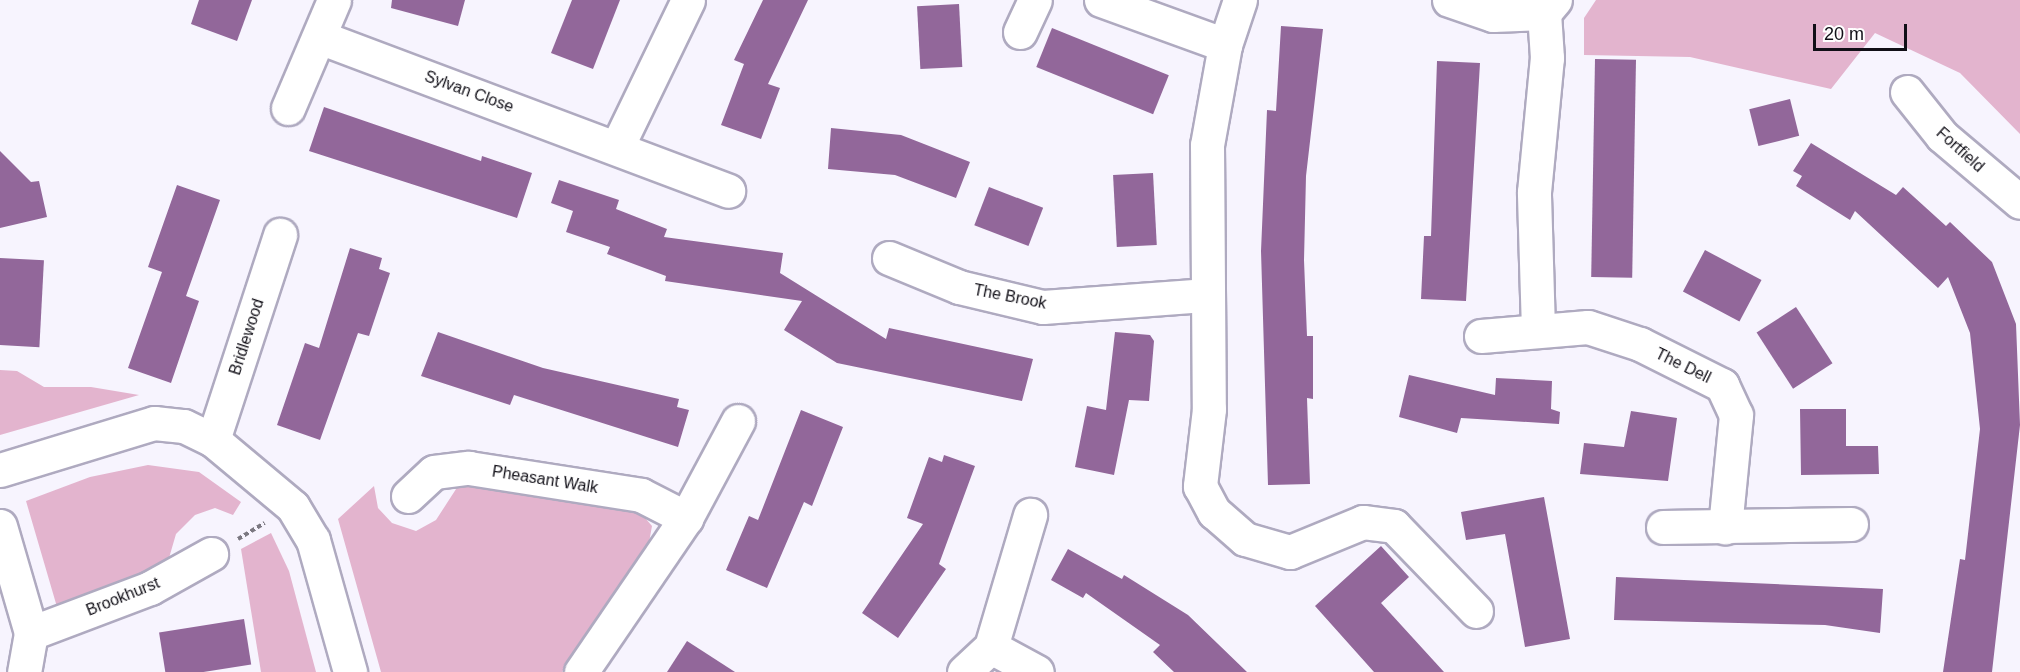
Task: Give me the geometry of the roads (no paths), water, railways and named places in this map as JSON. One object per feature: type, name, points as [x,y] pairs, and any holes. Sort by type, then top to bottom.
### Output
[{"type":"street","points":[[288,108],[322,38],[334,0]]},
{"type":"street","points":[[616,147],[688,0]]},
{"type":"street","points":[[1020,32],[1035,0]]},
{"type":"street","points":[[1101,0],[1225,45]]},
{"type":"street","points":[[1240,0],[1225,45],[1208,145],[1209,409],[1200,486],[1214,512],[1245,539],[1290,552],[1363,522],[1394,526],[1476,611]]},
{"type":"street","points":[[1449,0],[1493,15],[1549,6],[1547,58],[1534,192],[1538,330]]},
{"type":"street","name":"Sylvan Close","points":[[322,38],[729,191]]},
{"type":"street","name":"Fortfield","points":[[1907,92],[1942,136],[2020,202]]},
{"type":"street","name":"Bridlewood","points":[[213,440],[280,235]]},
{"type":"street","name":"The Brook","points":[[889,258],[959,287],[1043,307],[1208,295]]},
{"type":"street","name":"The Dell","points":[[1481,336],[1588,327],[1640,344],[1722,385],[1736,415],[1725,527]]},
{"type":"street","points":[[581,672],[686,518],[738,421]]},
{"type":"street","points":[[0,470],[154,423],[184,426],[213,440],[293,507],[313,540],[350,672]]},
{"type":"street","name":"Pheasant Walk","points":[[408,496],[434,472],[469,468],[641,495],[686,518]]},
{"type":"street","points":[[964,672],[991,647],[1030,515]]},
{"type":"street","points":[[1663,527],[1851,524]]},
{"type":"street","points":[[0,526],[31,633],[24,672]]},
{"type":"street","name":"Brookhurst","points":[[31,633],[150,588],[211,554]]},
{"type":"street","points":[[991,647],[1037,672]]}]
